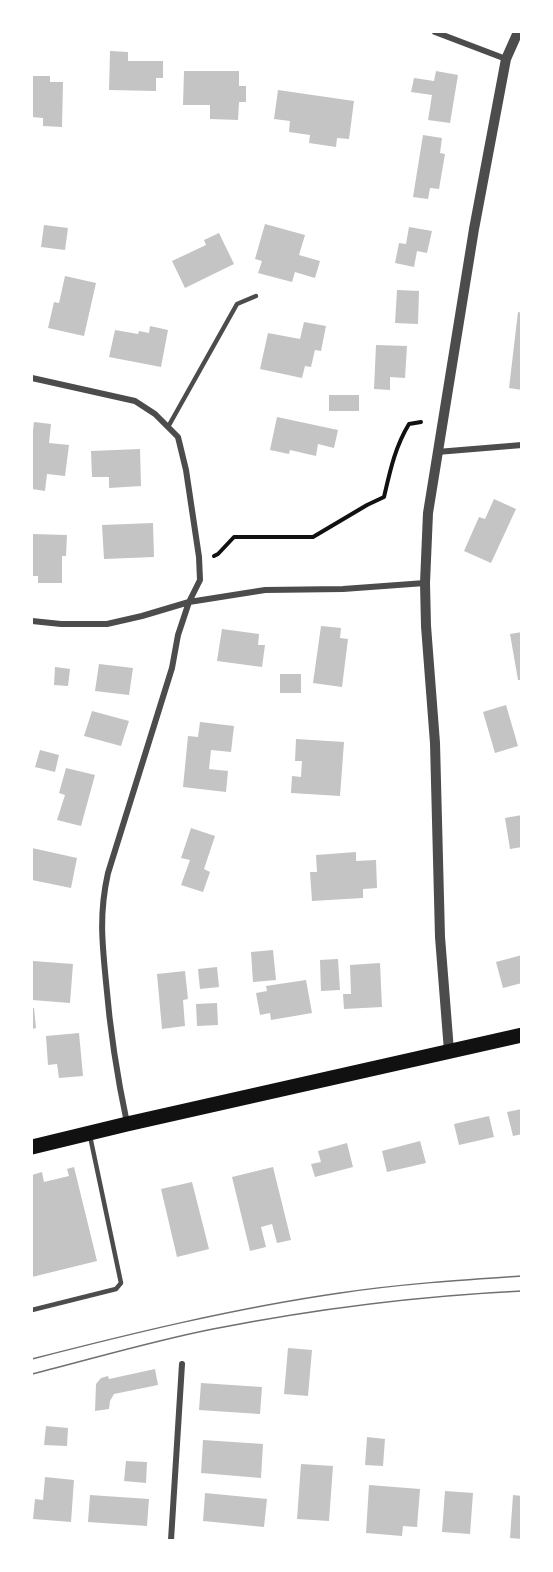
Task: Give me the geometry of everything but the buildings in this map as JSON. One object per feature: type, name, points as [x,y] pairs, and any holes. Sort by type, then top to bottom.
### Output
[{"type":"main road","points":[[32,1148],[128,1124],[522,1035]]},
{"type":"street","points":[[435,32],[506,59]]},
{"type":"street","points":[[449,1051],[440,937],[435,743],[424,583],[428,513],[474,229],[506,59],[518,32]]},
{"type":"street","points":[[32,378],[135,401],[155,414],[178,437],[186,470],[199,557],[200,580],[189,602],[178,635],[172,668],[108,873],[102,900],[101,930],[107,1002],[114,1059],[128,1124]]},
{"type":"street","points":[[437,452],[522,445]]},
{"type":"street","points":[[32,621],[61,624],[107,624],[189,602],[265,590],[343,589],[424,583]]},
{"type":"street","points":[[171,1540],[182,1364]]},
{"type":"lane","points":[[168,427],[237,304],[256,296]]},
{"type":"lane","points":[[32,1310],[116,1289],[121,1283],[90,1133]]},
{"type":"path","points":[[214,556],[218,555],[234,537],[313,537],[384,497],[393,456],[402,436],[409,424],[421,422]]},
{"type":"tram line","points":[[32,1359],[185,1322],[301,1299],[408,1285],[522,1276]]},
{"type":"tram line","points":[[32,1374],[167,1339],[251,1322],[405,1300],[522,1291]]}]
